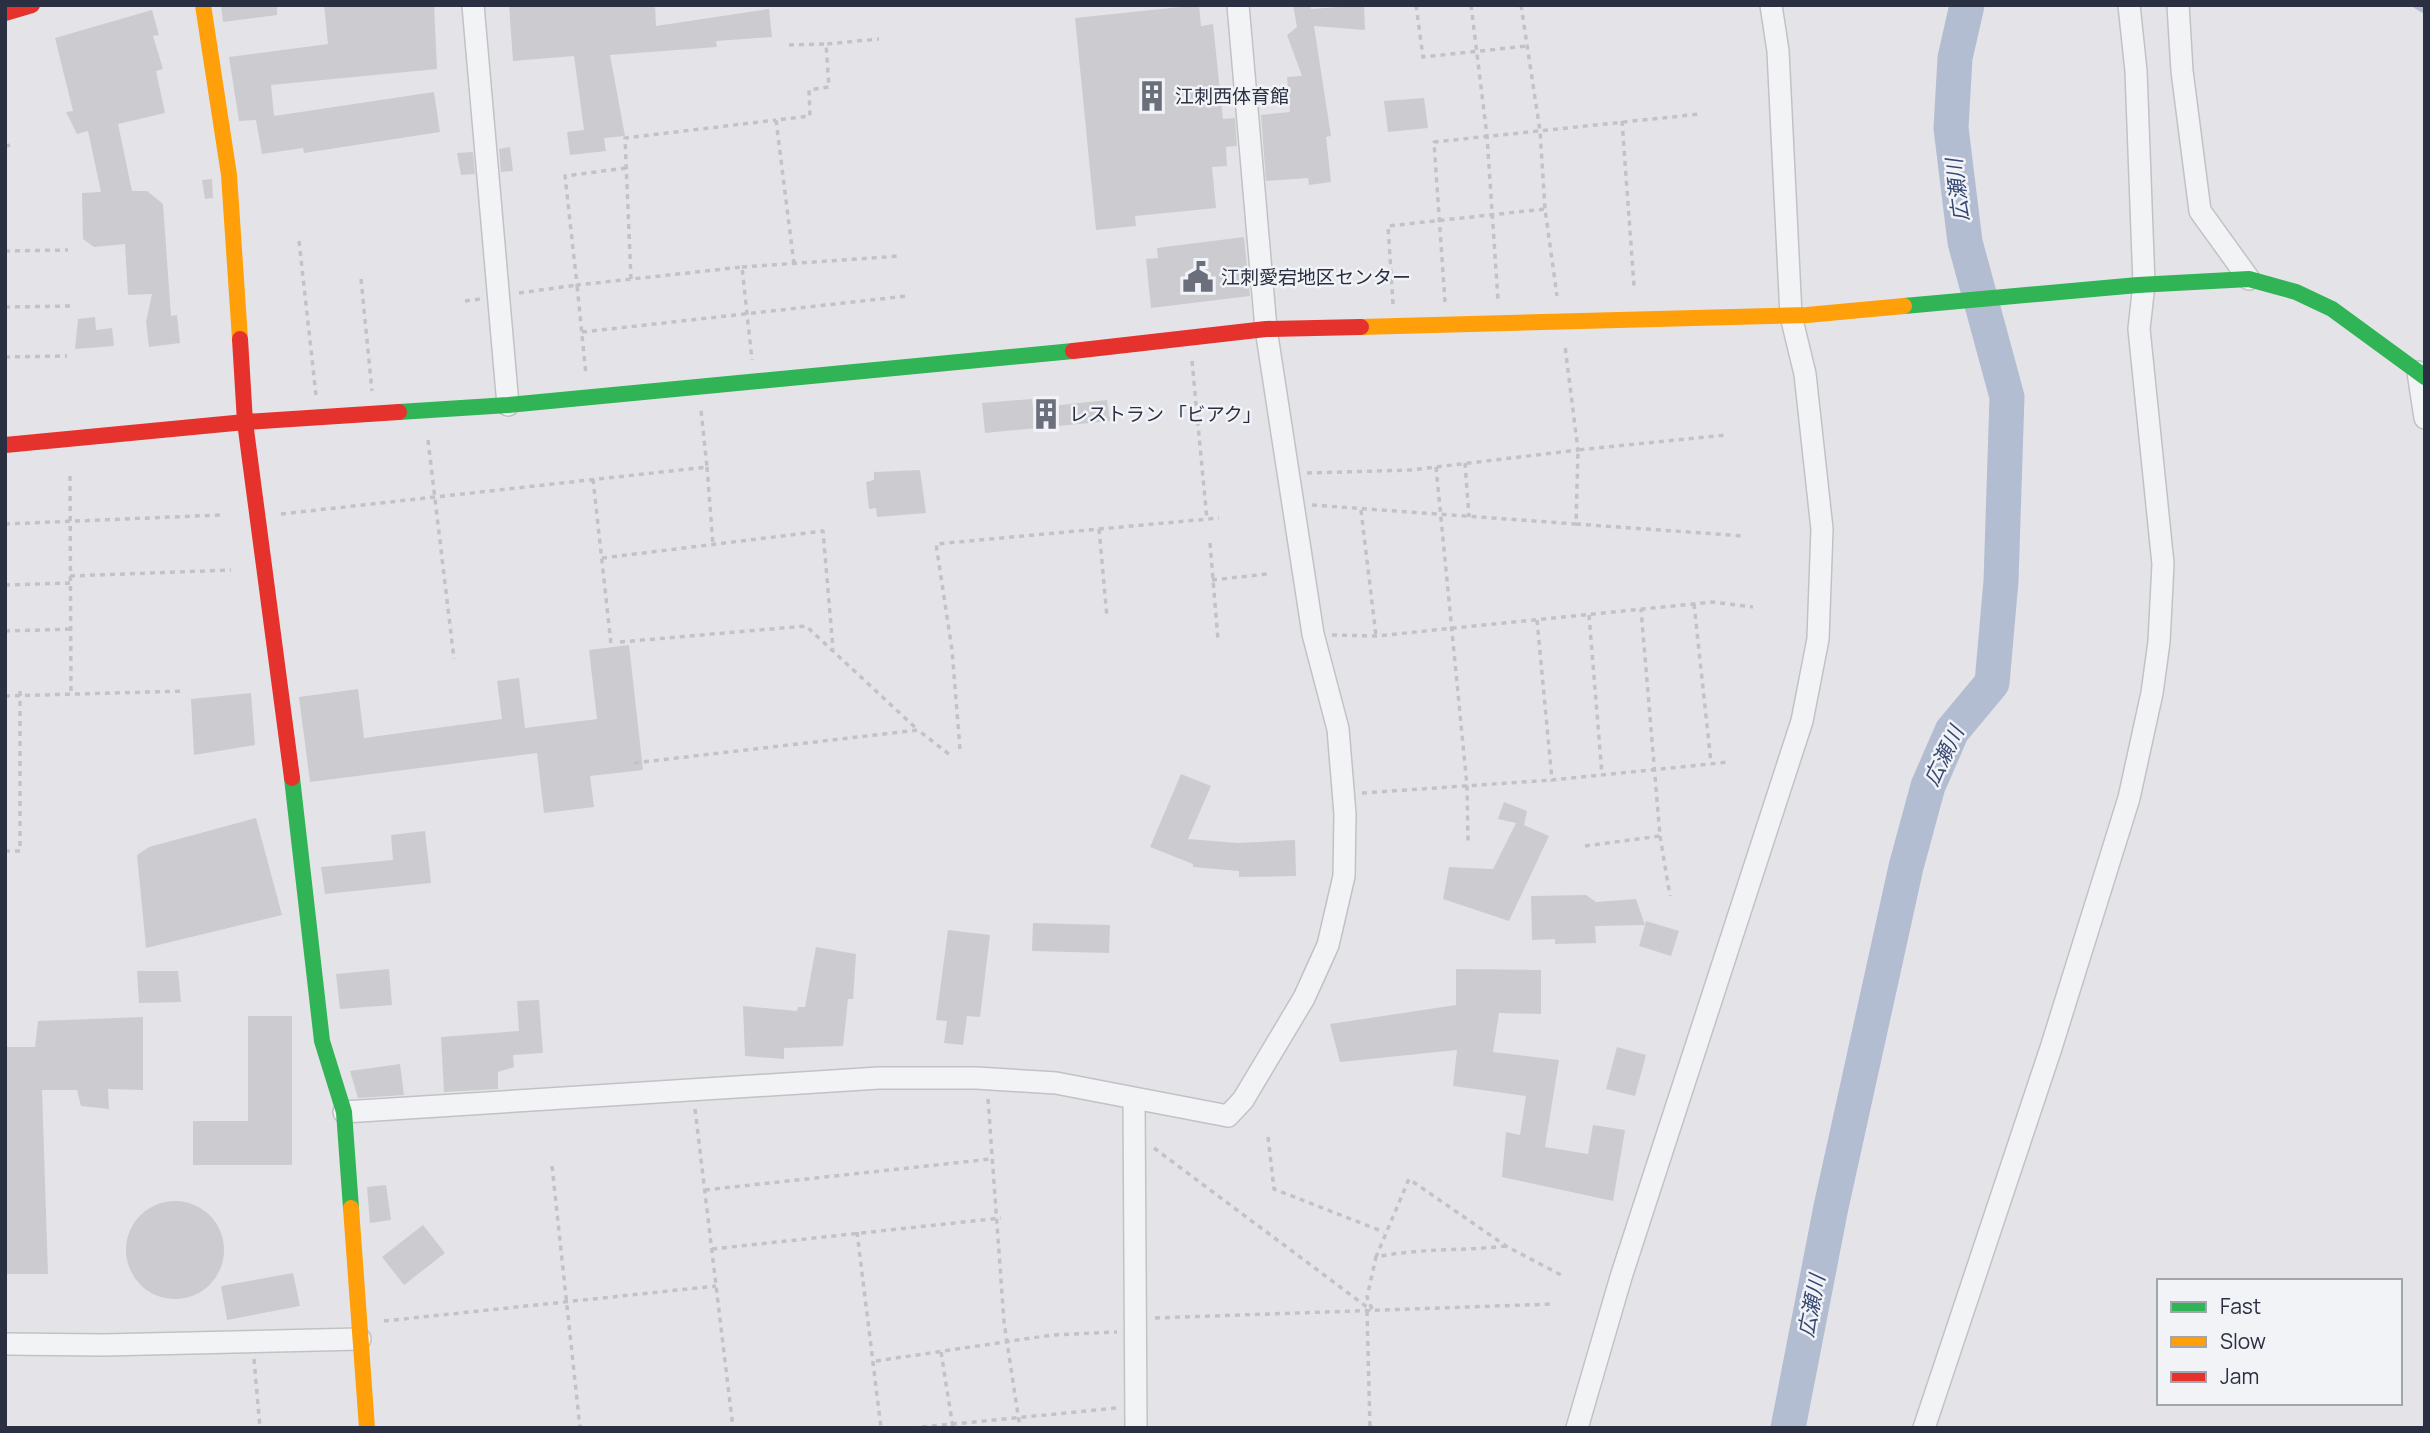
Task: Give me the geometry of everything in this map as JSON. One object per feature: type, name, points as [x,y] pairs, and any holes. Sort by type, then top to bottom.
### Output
[{"type":"street","points":[[5,13],[32,5]]},
{"type":"street","points":[[203,5],[229,175],[244,422],[310,915],[322,1041],[344,1112],[367,1428]]},
{"type":"street","points":[[473,5],[508,405]]},
{"type":"street","points":[[344,1112],[879,1078],[976,1078],[1056,1083],[1228,1116],[1243,1100],[1310,987],[1328,945],[1344,876],[1344,794],[1338,729],[1313,634],[1266,329],[1238,5]]},
{"type":"street","points":[[1577,1428],[1621,1277],[1802,721],[1818,639],[1822,529],[1799,315],[1778,51],[1771,5]]},
{"type":"street","points":[[1924,1428],[2051,1048],[2125,811],[2152,693],[2159,642],[2162,564],[2139,329],[2141,284],[2136,71],[2129,5]]},
{"type":"street","points":[[2178,5],[2182,71],[2200,211],[2249,279]]},
{"type":"street","points":[[5,445],[244,422],[508,405],[1022,357],[1266,329],[1799,315],[2141,284],[2249,279],[2296,292],[2332,309],[2421,375],[2425,418]]},
{"type":"street","points":[[1134,1099],[1136,1428]]},
{"type":"street","points":[[5,1344],[104,1345],[360,1339]]},
{"type":"path","points":[[1416,5],[1423,57],[1527,46]]},
{"type":"path","points":[[1471,5],[1487,136],[1499,302]]},
{"type":"path","points":[[1521,5],[1540,131],[1545,209],[1557,296]]},
{"type":"path","points":[[789,45],[878,39]]},
{"type":"path","points":[[631,279],[625,138],[810,116],[809,90],[829,87],[827,44]]},
{"type":"path","points":[[1445,307],[1434,142],[1700,114]]},
{"type":"path","points":[[776,120],[794,264]]},
{"type":"path","points":[[1622,121],[1634,286]]},
{"type":"path","points":[[5,146],[12,145]]},
{"type":"path","points":[[587,388],[565,176],[626,167]]},
{"type":"path","points":[[1394,313],[1388,226],[1545,209]]},
{"type":"path","points":[[299,241],[317,399]]},
{"type":"path","points":[[5,251],[68,250]]},
{"type":"path","points":[[515,294],[742,267],[900,256]]},
{"type":"path","points":[[742,267],[753,369]]},
{"type":"path","points":[[360,279],[374,415]]},
{"type":"path","points":[[582,332],[907,296]]},
{"type":"path","points":[[465,301],[490,298]]},
{"type":"path","points":[[5,307],[72,306]]},
{"type":"path","points":[[1564,344],[1578,450],[1576,524]]},
{"type":"path","points":[[1191,350],[1207,520]]},
{"type":"path","points":[[5,357],[67,356]]},
{"type":"path","points":[[275,515],[707,467],[701,408]]},
{"type":"path","points":[[1288,473],[1436,467],[1726,435]]},
{"type":"path","points":[[428,440],[453,659]]},
{"type":"path","points":[[706,458],[713,545]]},
{"type":"path","points":[[1465,463],[1469,517]]},
{"type":"path","points":[[1436,467],[1467,786],[1468,841]]},
{"type":"path","points":[[69,476],[71,692]]},
{"type":"path","points":[[593,477],[611,643]]},
{"type":"path","points":[[1292,502],[1361,510],[1744,536]]},
{"type":"path","points":[[1361,510],[1376,636]]},
{"type":"path","points":[[5,524],[219,515]]},
{"type":"path","points":[[960,749],[952,650],[936,544],[1219,518]]},
{"type":"path","points":[[1099,529],[1107,617]]},
{"type":"path","points":[[602,558],[823,531],[833,649]]},
{"type":"path","points":[[1210,543],[1217,640]]},
{"type":"path","points":[[70,576],[231,570]]},
{"type":"path","points":[[1212,580],[1267,574]]},
{"type":"path","points":[[5,585],[70,583]]},
{"type":"path","points":[[1313,634],[1376,636],[1712,602],[1753,607]]},
{"type":"path","points":[[1694,604],[1711,764]]},
{"type":"path","points":[[1641,610],[1660,836],[1670,896]]},
{"type":"path","points":[[1589,615],[1602,775]]},
{"type":"path","points":[[1537,620],[1552,780]]},
{"type":"path","points":[[620,642],[806,626],[918,730],[950,755]]},
{"type":"path","points":[[5,631],[74,629]]},
{"type":"path","points":[[5,851],[20,851],[20,690]]},
{"type":"path","points":[[5,696],[185,691]]},
{"type":"path","points":[[634,763],[918,730]]},
{"type":"path","points":[[1344,794],[1552,780],[1729,762]]},
{"type":"path","points":[[1585,846],[1660,836]]},
{"type":"path","points":[[987,1090],[1003,1322],[1020,1428]]},
{"type":"path","points":[[694,1100],[733,1428]]},
{"type":"path","points":[[1268,1137],[1274,1189],[1384,1232]]},
{"type":"path","points":[[1154,1148],[1373,1311]]},
{"type":"path","points":[[703,1190],[991,1159]]},
{"type":"path","points":[[552,1166],[580,1428]]},
{"type":"path","points":[[1373,1311],[1367,1297],[1376,1257],[1409,1179],[1506,1246],[1563,1276]]},
{"type":"path","points":[[712,1249],[864,1230],[1001,1218]]},
{"type":"path","points":[[856,1230],[881,1428]]},
{"type":"path","points":[[1376,1257],[1402,1251],[1454,1251],[1506,1246]]},
{"type":"path","points":[[375,1322],[716,1286]]},
{"type":"path","points":[[1150,1318],[1553,1304]]},
{"type":"path","points":[[1366,1311],[1370,1428]]},
{"type":"path","points":[[876,1360],[1052,1335],[1125,1332]]},
{"type":"path","points":[[254,1350],[260,1428]]},
{"type":"path","points":[[941,1352],[953,1428]]},
{"type":"path","points":[[912,1428],[1120,1407]]},
{"type":"building","points":[[221,5],[277,5],[277,15],[223,22]]},
{"type":"building","points":[[324,5],[434,5],[437,69],[271,85],[274,116],[434,92],[440,132],[304,153],[303,148],[262,154],[256,120],[239,121],[229,57],[328,44]]},
{"type":"building","points":[[509,5],[655,5],[656,26],[769,9],[772,37],[716,41],[717,47],[610,55],[625,136],[604,138],[606,151],[570,155],[567,132],[584,130],[574,56],[513,61]]},
{"type":"building","name":"江刺西体育館","points":[[1199,5],[1201,26],[1213,24],[1223,119],[1235,118],[1237,146],[1226,147],[1227,166],[1212,167],[1216,208],[1135,216],[1136,226],[1096,230],[1075,18]]},
{"type":"building","points":[[1293,5],[1310,5],[1311,9],[1364,5],[1365,30],[1314,26],[1331,136],[1326,137],[1331,182],[1309,185],[1308,178],[1266,181],[1261,115],[1290,112],[1287,77],[1302,76],[1287,35],[1297,27]]},
{"type":"building","points":[[152,10],[159,35],[153,36],[163,69],[156,71],[165,113],[118,124],[132,191],[147,191],[163,204],[171,316],[177,315],[180,343],[149,347],[146,322],[152,294],[128,295],[125,244],[94,247],[83,239],[82,193],[101,192],[88,131],[77,134],[66,112],[73,111],[55,38]]},
{"type":"building","points":[[1424,98],[1428,128],[1388,132],[1384,101]]},
{"type":"building","points":[[510,147],[513,171],[501,172],[499,149]]},
{"type":"building","points":[[473,152],[475,174],[461,175],[457,153]]},
{"type":"building","points":[[212,179],[213,198],[205,199],[202,180]]},
{"type":"building","name":"江刺愛宕地区センター","points":[[1244,237],[1250,296],[1151,308],[1146,259],[1158,258],[1157,248]]},
{"type":"building","points":[[95,317],[96,330],[112,328],[114,346],[75,349],[78,319]]},
{"type":"building","name":"レストラン 「ビアク」","points":[[1032,399],[1033,408],[1107,400],[1110,421],[985,433],[982,403]]},
{"type":"building","points":[[920,470],[926,513],[877,517],[876,508],[869,509],[866,482],[874,480],[874,472]]},
{"type":"building","points":[[629,645],[643,770],[590,776],[594,807],[544,813],[537,753],[310,782],[299,697],[358,689],[364,738],[502,719],[497,681],[519,678],[525,728],[597,719],[589,650]]},
{"type":"building","points":[[251,693],[255,745],[194,755],[191,699]]},
{"type":"building","points":[[1181,774],[1211,786],[1188,839],[1238,843],[1295,840],[1296,876],[1239,877],[1239,871],[1193,867],[1193,864],[1150,847]]},
{"type":"building","points":[[1504,802],[1527,811],[1524,825],[1549,836],[1509,921],[1443,899],[1449,867],[1493,869],[1516,823],[1498,819]]},
{"type":"building","points":[[256,818],[282,915],[146,948],[137,855],[149,847]]},
{"type":"building","points":[[425,831],[431,883],[325,894],[321,867],[393,860],[391,835]]},
{"type":"building","points":[[1586,895],[1596,902],[1636,899],[1645,925],[1595,926],[1596,943],[1555,944],[1555,939],[1532,940],[1531,896]]},
{"type":"building","points":[[1646,921],[1679,931],[1671,956],[1639,946]]},
{"type":"building","points":[[1033,923],[1110,925],[1109,953],[1032,951]]},
{"type":"building","points":[[948,930],[990,935],[980,1017],[967,1016],[963,1045],[944,1043],[947,1021],[936,1020]]},
{"type":"building","points":[[816,947],[856,954],[853,999],[848,999],[843,1046],[784,1048],[784,1059],[745,1056],[743,1006],[797,1011],[798,1007],[805,1007]]},
{"type":"building","points":[[389,969],[392,1005],[340,1009],[336,974]]},
{"type":"building","points":[[1456,969],[1541,970],[1541,1014],[1499,1013],[1493,1052],[1559,1060],[1545,1147],[1588,1154],[1593,1125],[1625,1130],[1613,1201],[1502,1177],[1506,1132],[1520,1135],[1526,1096],[1453,1086],[1457,1050],[1340,1062],[1330,1024],[1456,1005]]},
{"type":"building","points":[[137,971],[178,971],[181,1002],[139,1003]]},
{"type":"building","points":[[539,1000],[543,1053],[513,1055],[514,1067],[498,1072],[498,1089],[444,1092],[441,1037],[519,1031],[517,1001]]},
{"type":"building","points":[[248,1016],[292,1016],[292,1165],[193,1165],[193,1121],[248,1121]]},
{"type":"building","points":[[143,1017],[143,1090],[108,1089],[109,1109],[81,1106],[77,1090],[42,1090],[48,1274],[5,1274],[5,1047],[35,1047],[38,1021]]},
{"type":"building","points":[[1617,1047],[1646,1055],[1635,1096],[1606,1089]]},
{"type":"building","points":[[400,1064],[404,1095],[358,1098],[350,1071]]},
{"type":"building","points":[[386,1185],[391,1220],[370,1223],[367,1187]]},
{"type":"building","points":[[175,1201],[194,1205],[210,1215],[220,1231],[224,1250],[220,1269],[210,1285],[194,1295],[175,1299],[156,1295],[140,1285],[130,1269],[126,1250],[130,1231],[140,1215],[156,1205]]},
{"type":"building","points":[[423,1225],[445,1253],[404,1285],[382,1257]]},
{"type":"building","points":[[293,1273],[300,1306],[227,1320],[221,1286]]},
{"type":"waterway","name":"広瀬川","points":[[1788,1428],[1831,1207],[1906,867],[1928,786],[1952,731],[1992,683],[2001,581],[2007,397],[1965,242],[1951,128],[1955,58],[1967,5]]},
{"type":"waterway","points":[[2415,5],[2425,11]]},
{"type":"traffic: fast","points":[[1904,306],[2138,285],[2249,279],[2296,292],[2332,309],[2425,377]]},
{"type":"traffic: fast","points":[[399,412],[508,405],[1073,351]]},
{"type":"traffic: fast","points":[[292,778],[322,1041],[344,1112],[351,1208]]},
{"type":"traffic: slow","points":[[203,5],[229,175],[240,339]]},
{"type":"traffic: slow","points":[[1361,327],[1807,315],[1904,306]]},
{"type":"traffic: slow","points":[[351,1208],[367,1428]]},
{"type":"traffic: jam","points":[[5,13],[32,5]]},
{"type":"traffic: jam","points":[[1073,351],[1266,329],[1361,327]]},
{"type":"traffic: jam","points":[[240,339],[245,422],[292,778]]},
{"type":"traffic: jam","points":[[5,445],[245,422],[399,412]]},
{"type":"place","name":"江刺西体育館","points":[[1152,96]]},
{"type":"place","name":"江刺愛宕地区センター","points":[[1198,277]]},
{"type":"place","name":"レストラン 「ビアク」","points":[[1046,414]]}]
